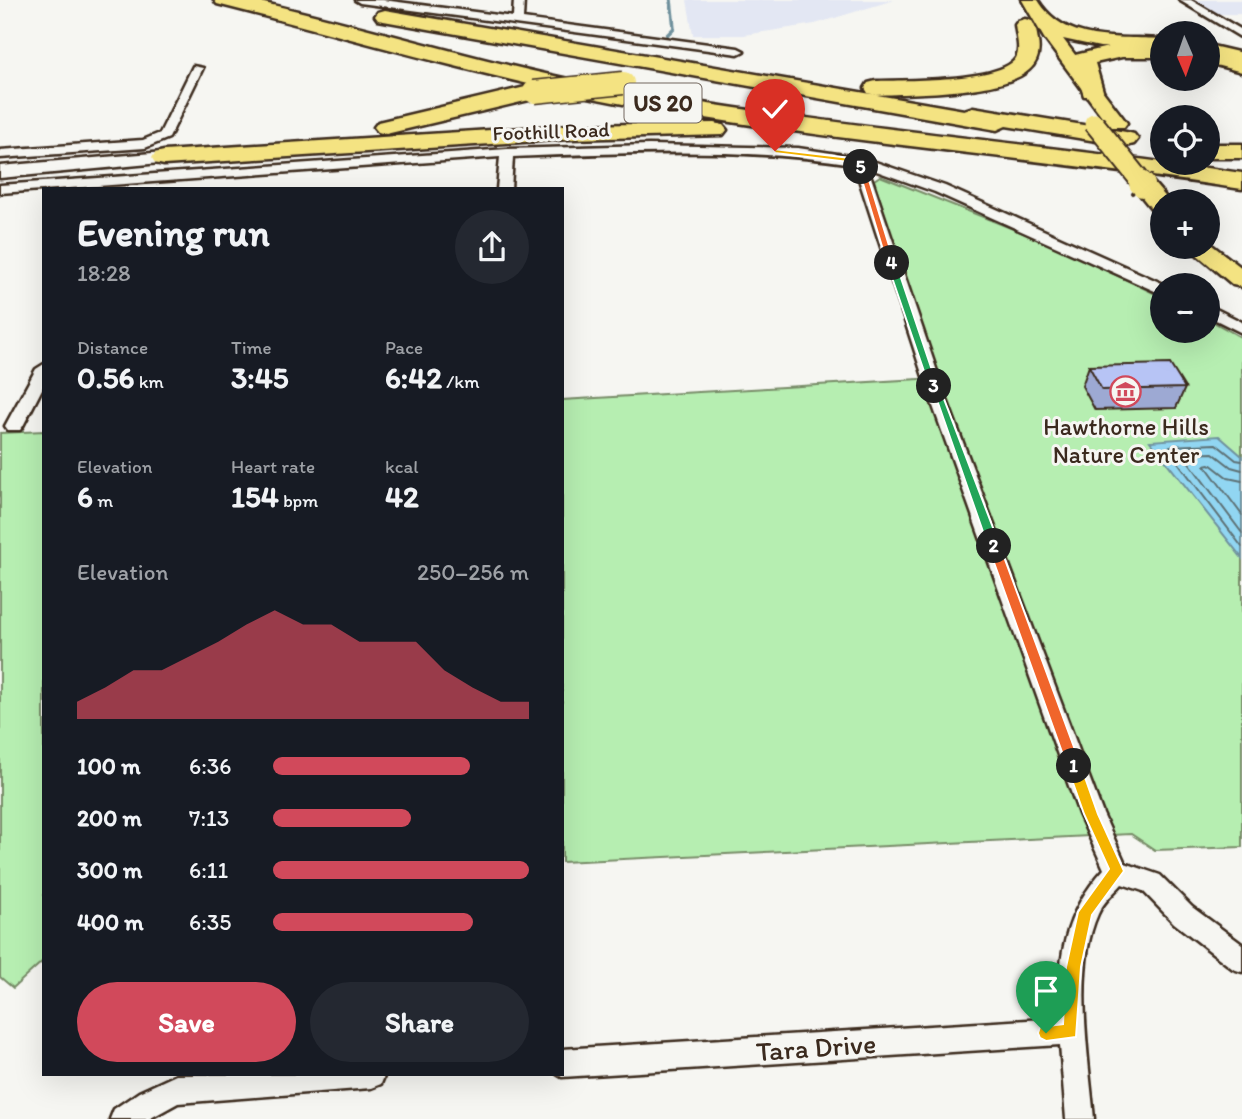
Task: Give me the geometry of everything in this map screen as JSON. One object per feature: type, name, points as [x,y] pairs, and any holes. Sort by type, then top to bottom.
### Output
[{"type":"highway","name":"US 20","points":[[224,0],[622,96],[766,120],[1110,161],[1242,181]]},
{"type":"highway","name":"US 20","points":[[291,0],[967,118],[1150,146]]},
{"type":"highway","points":[[829,92],[972,81],[1004,73],[1020,66],[1029,52],[1031,13]]},
{"type":"highway","points":[[1092,91],[1083,60],[1097,53],[1150,47]]},
{"type":"highway","points":[[1220,60],[1242,66]]},
{"type":"highway","points":[[164,158],[304,143],[359,133],[534,92],[624,83],[685,82],[741,87],[967,118]]},
{"type":"highway","points":[[779,85],[1150,146]]},
{"type":"highway","points":[[164,158],[570,132],[653,130],[795,132],[1110,161]]},
{"type":"highway","points":[[1220,151],[1242,151]]},
{"type":"highway","points":[[1220,161],[1242,165]]},
{"type":"main road","points":[[1013,0],[1055,31],[1071,37],[1150,45]]},
{"type":"main road","points":[[1031,13],[1059,45],[1117,123],[1158,189]]},
{"type":"main road","points":[[1031,13],[1038,46],[1094,123],[1156,189]]},
{"type":"main road","points":[[1038,46],[1150,46]]},
{"type":"main road","points":[[1220,53],[1242,59]]},
{"type":"main road","points":[[0,172],[164,158]]},
{"type":"main road","points":[[1220,240],[1242,258]]},
{"type":"main road","points":[[1215,259],[1242,280]]},
{"type":"street","points":[[360,0],[738,51]]},
{"type":"street","points":[[518,23],[519,0]]},
{"type":"street","points":[[1184,0],[1242,36]]},
{"type":"street","points":[[0,154],[145,144],[165,135],[197,68]]},
{"type":"street","name":"Foothill Road","points":[[56,187],[140,184],[507,153],[716,149],[798,152],[859,161],[965,199],[1150,284]]},
{"type":"street","points":[[504,187],[507,153]]},
{"type":"street","points":[[859,161],[894,273],[936,392],[1091,814],[1117,871],[1151,883],[1183,915],[1242,960]]},
{"type":"street","name":"Foothill Road","points":[[0,189],[42,188]]},
{"type":"street","points":[[1220,316],[1242,328]]},
{"type":"street","points":[[14,426],[42,373]]},
{"type":"street","points":[[1080,1119],[1070,1031],[1073,967],[1086,912],[1117,871]]},
{"type":"street","name":"Tara Drive","points":[[564,1063],[1070,1031]]},
{"type":"street","points":[[124,1119],[149,1102],[176,1089],[345,1076]]},
{"type":"shaded area","points":[[687,0],[894,0],[815,24],[744,35],[693,35]]},
{"type":"shaded area","points":[[1190,0],[1242,0],[1242,14],[1216,14]]},
{"type":"green space","name":"Hawthorne Hills Nature Center","points":[[880,176],[1056,246],[1150,291],[1150,343],[1220,343],[1220,326],[1242,338],[1242,847],[1155,850],[1131,834],[564,862],[564,400],[936,378],[874,180]]},
{"type":"green space","points":[[42,431],[42,962],[13,988],[0,977],[0,433]]},
{"type":"water","points":[[1219,436],[1242,456],[1242,558],[1150,441]]},
{"type":"building","points":[[1170,364],[1185,388],[1102,390],[1089,366]]},
{"type":"waterway","points":[[667,35],[674,28],[671,0]]},
{"type":"place","name":"Hawthorne Hills Nature Center","points":[[1126,392]]},
{"type":"route","points":[[775,151],[859,161],[894,273],[936,392],[1091,814],[1117,871],[1086,912],[1073,967],[1070,1031],[1046,1033]]}]
